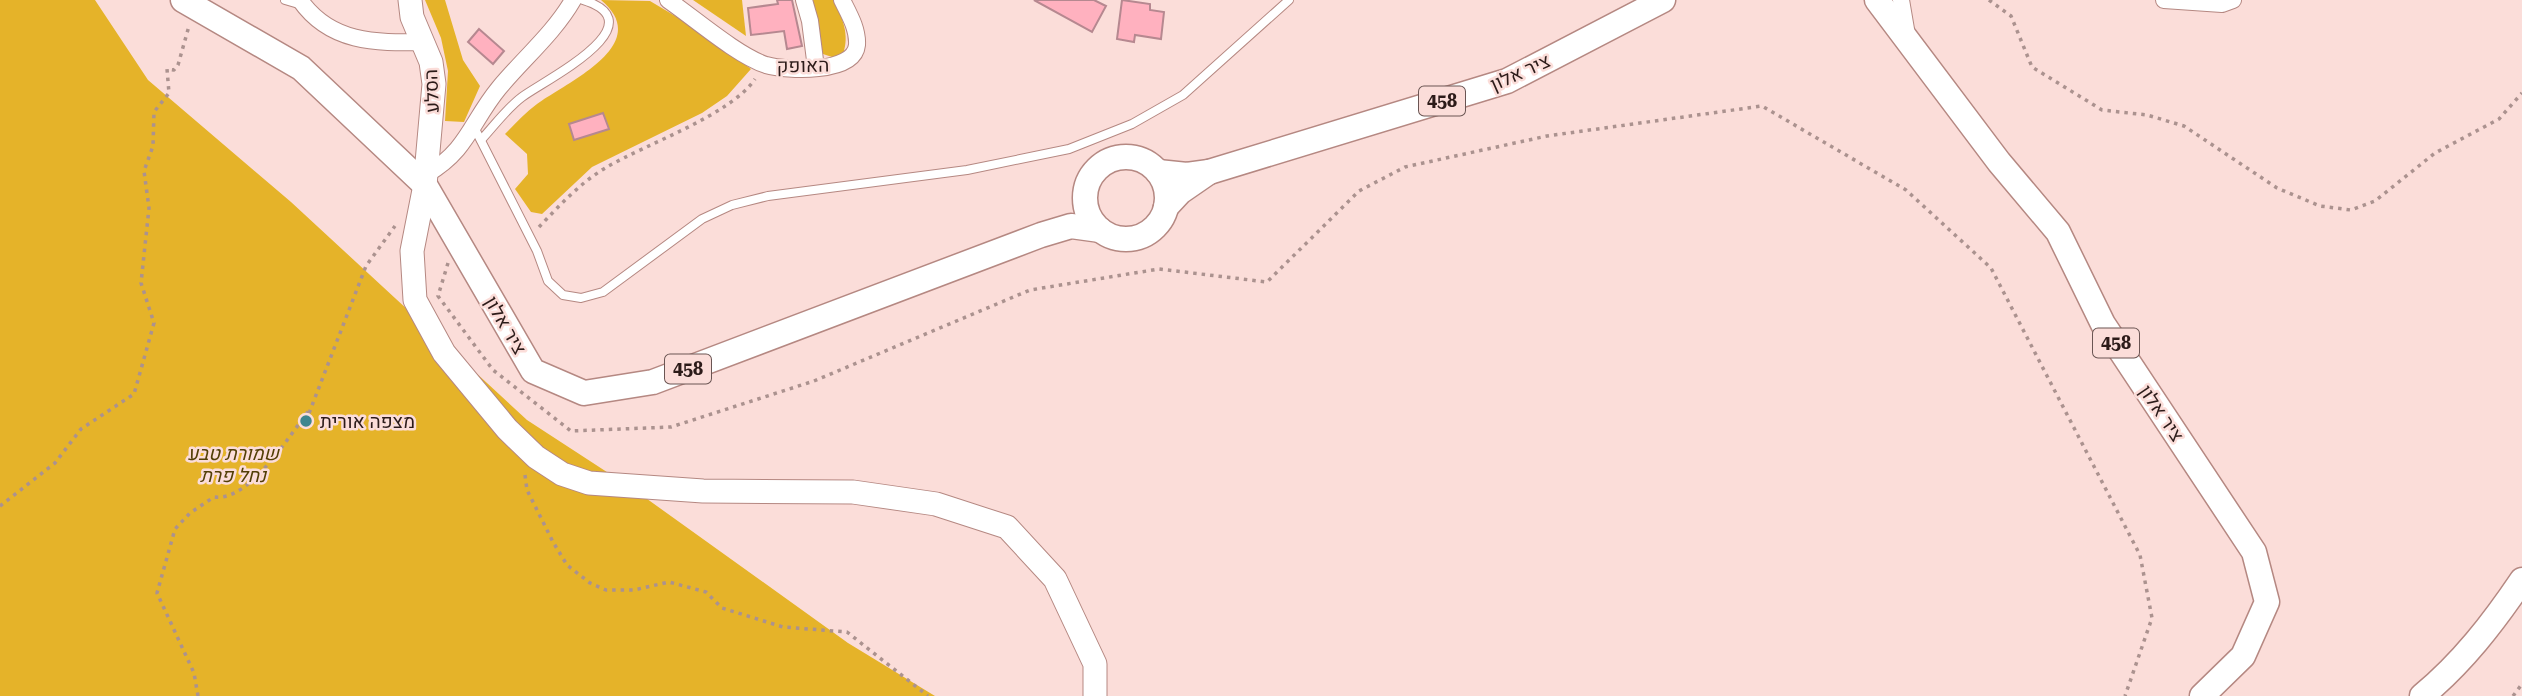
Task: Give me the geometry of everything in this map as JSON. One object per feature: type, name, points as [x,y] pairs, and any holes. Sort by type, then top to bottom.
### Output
[{"type":"main road","name":"ציר אלון","points":[[183,0],[301,68],[426,179],[455,237],[533,371],[584,393],[653,382],[1041,235],[1071,226],[1100,230]]},
{"type":"main road","name":"ציר אלון","points":[[1158,172],[1187,175],[1209,172],[1507,81],[1662,0]]},
{"type":"main road","name":"ציר אלון","points":[[1877,0],[1999,162],[2058,232],[2103,324],[2254,552],[2267,602],[2243,656],[2202,696]]},
{"type":"main road","points":[[1116,157],[1135,157],[1158,172],[1166,188],[1166,207],[1158,223],[1143,235],[1126,239],[1100,230],[1086,207],[1086,189],[1093,172],[1116,157]]},
{"type":"main road","name":"ציר אלון","points":[[1166,207],[1180,192],[1209,172]]},
{"type":"main road","name":"ציר אלון","points":[[1041,235],[1075,205],[1086,189]]},
{"type":"main road","points":[[2422,696],[2449,674],[2494,621],[2522,580]]},
{"type":"street","name":"הסלע","points":[[410,0],[412,17],[431,62],[434,84],[426,179],[412,251],[415,300],[444,353],[523,445],[562,474],[589,483],[703,491],[853,492],[936,504],[1007,527],[1055,579],[1095,664],[1095,696]]},
{"type":"street","points":[[426,179],[477,133],[497,91],[555,26],[573,0]]},
{"type":"street","name":"האופק","points":[[668,0],[765,64],[788,69],[830,67],[849,60],[857,48],[856,30],[842,0]]},
{"type":"street","points":[[804,0],[816,68]]},
{"type":"street","points":[[1901,0],[1908,41]]},
{"type":"street","points":[[2164,0],[2222,5],[2233,0]]},
{"type":"street","points":[[302,3],[323,25],[360,41],[423,42]]},
{"type":"lane","points":[[285,0],[302,3]]},
{"type":"lane","points":[[583,0],[606,13],[607,31],[594,50],[521,98],[477,133],[530,236],[548,282],[563,295],[581,298],[603,292],[702,219],[732,205],[768,196],[967,170],[1069,149],[1132,124],[1183,95],[1289,0]]},
{"type":"path","points":[[1989,0],[2011,16],[2032,67],[2102,110],[2147,115],[2184,126],[2277,188],[2320,206],[2351,210],[2375,201],[2435,153],[2499,118],[2522,93]]},
{"type":"path","points":[[0,506],[55,463],[81,429],[134,394],[154,323],[141,283],[149,208],[144,171],[153,146],[154,112],[169,93],[167,69],[174,70],[178,65],[186,28],[193,23]]},
{"type":"path","points":[[530,236],[570,195],[606,167],[730,103],[750,87],[765,64]]},
{"type":"path","points":[[455,237],[438,296],[493,370],[571,430],[671,427],[814,381],[1030,290],[1159,269],[1266,282],[1359,191],[1405,167],[1547,135],[1762,106],[1906,190],[1991,268],[2140,555],[2152,618],[2125,696]]},
{"type":"path","points":[[306,421],[366,265],[396,225]]},
{"type":"path","points":[[198,696],[194,673],[157,593],[175,529],[190,513],[214,497],[227,499],[248,487],[311,408]]},
{"type":"path","points":[[523,445],[527,490],[567,565],[590,583],[606,590],[634,590],[668,582],[706,593],[722,608],[783,627],[847,632],[928,696]]},
{"type":"path","points":[[2513,696],[2522,684]]},
{"type":"green space","name":"שמורת טבע נחל פרת","points":[[0,0],[95,0],[148,80],[291,202],[527,420],[636,491],[848,643],[935,696],[0,696]]},
{"type":"green space","points":[[425,0],[445,0],[463,60],[480,86],[464,122],[445,121],[448,71],[441,38]]},
{"type":"green space","points":[[601,0],[650,1],[697,29],[751,69],[727,96],[702,113],[592,167],[542,214],[531,212],[515,189],[528,174],[527,154],[505,134],[537,104],[601,60],[612,46],[618,32],[615,16]]},
{"type":"green space","points":[[693,0],[742,0],[746,36]]},
{"type":"green space","points":[[810,0],[835,0],[845,33],[843,54],[835,58],[823,54]]},
{"type":"building","points":[[777,0],[792,0],[802,46],[787,49],[784,31],[751,35],[748,8],[778,4]]},
{"type":"building","points":[[1034,0],[1094,0],[1106,6],[1092,32]]},
{"type":"building","points":[[1122,0],[1150,4],[1150,10],[1164,12],[1161,39],[1135,35],[1134,42],[1117,39]]},
{"type":"building","points":[[479,29],[504,51],[493,64],[468,42]]},
{"type":"building","points":[[603,113],[609,129],[574,140],[569,124]]},
{"type":"place","name":"מצפה אורית","points":[[306,421]]}]
